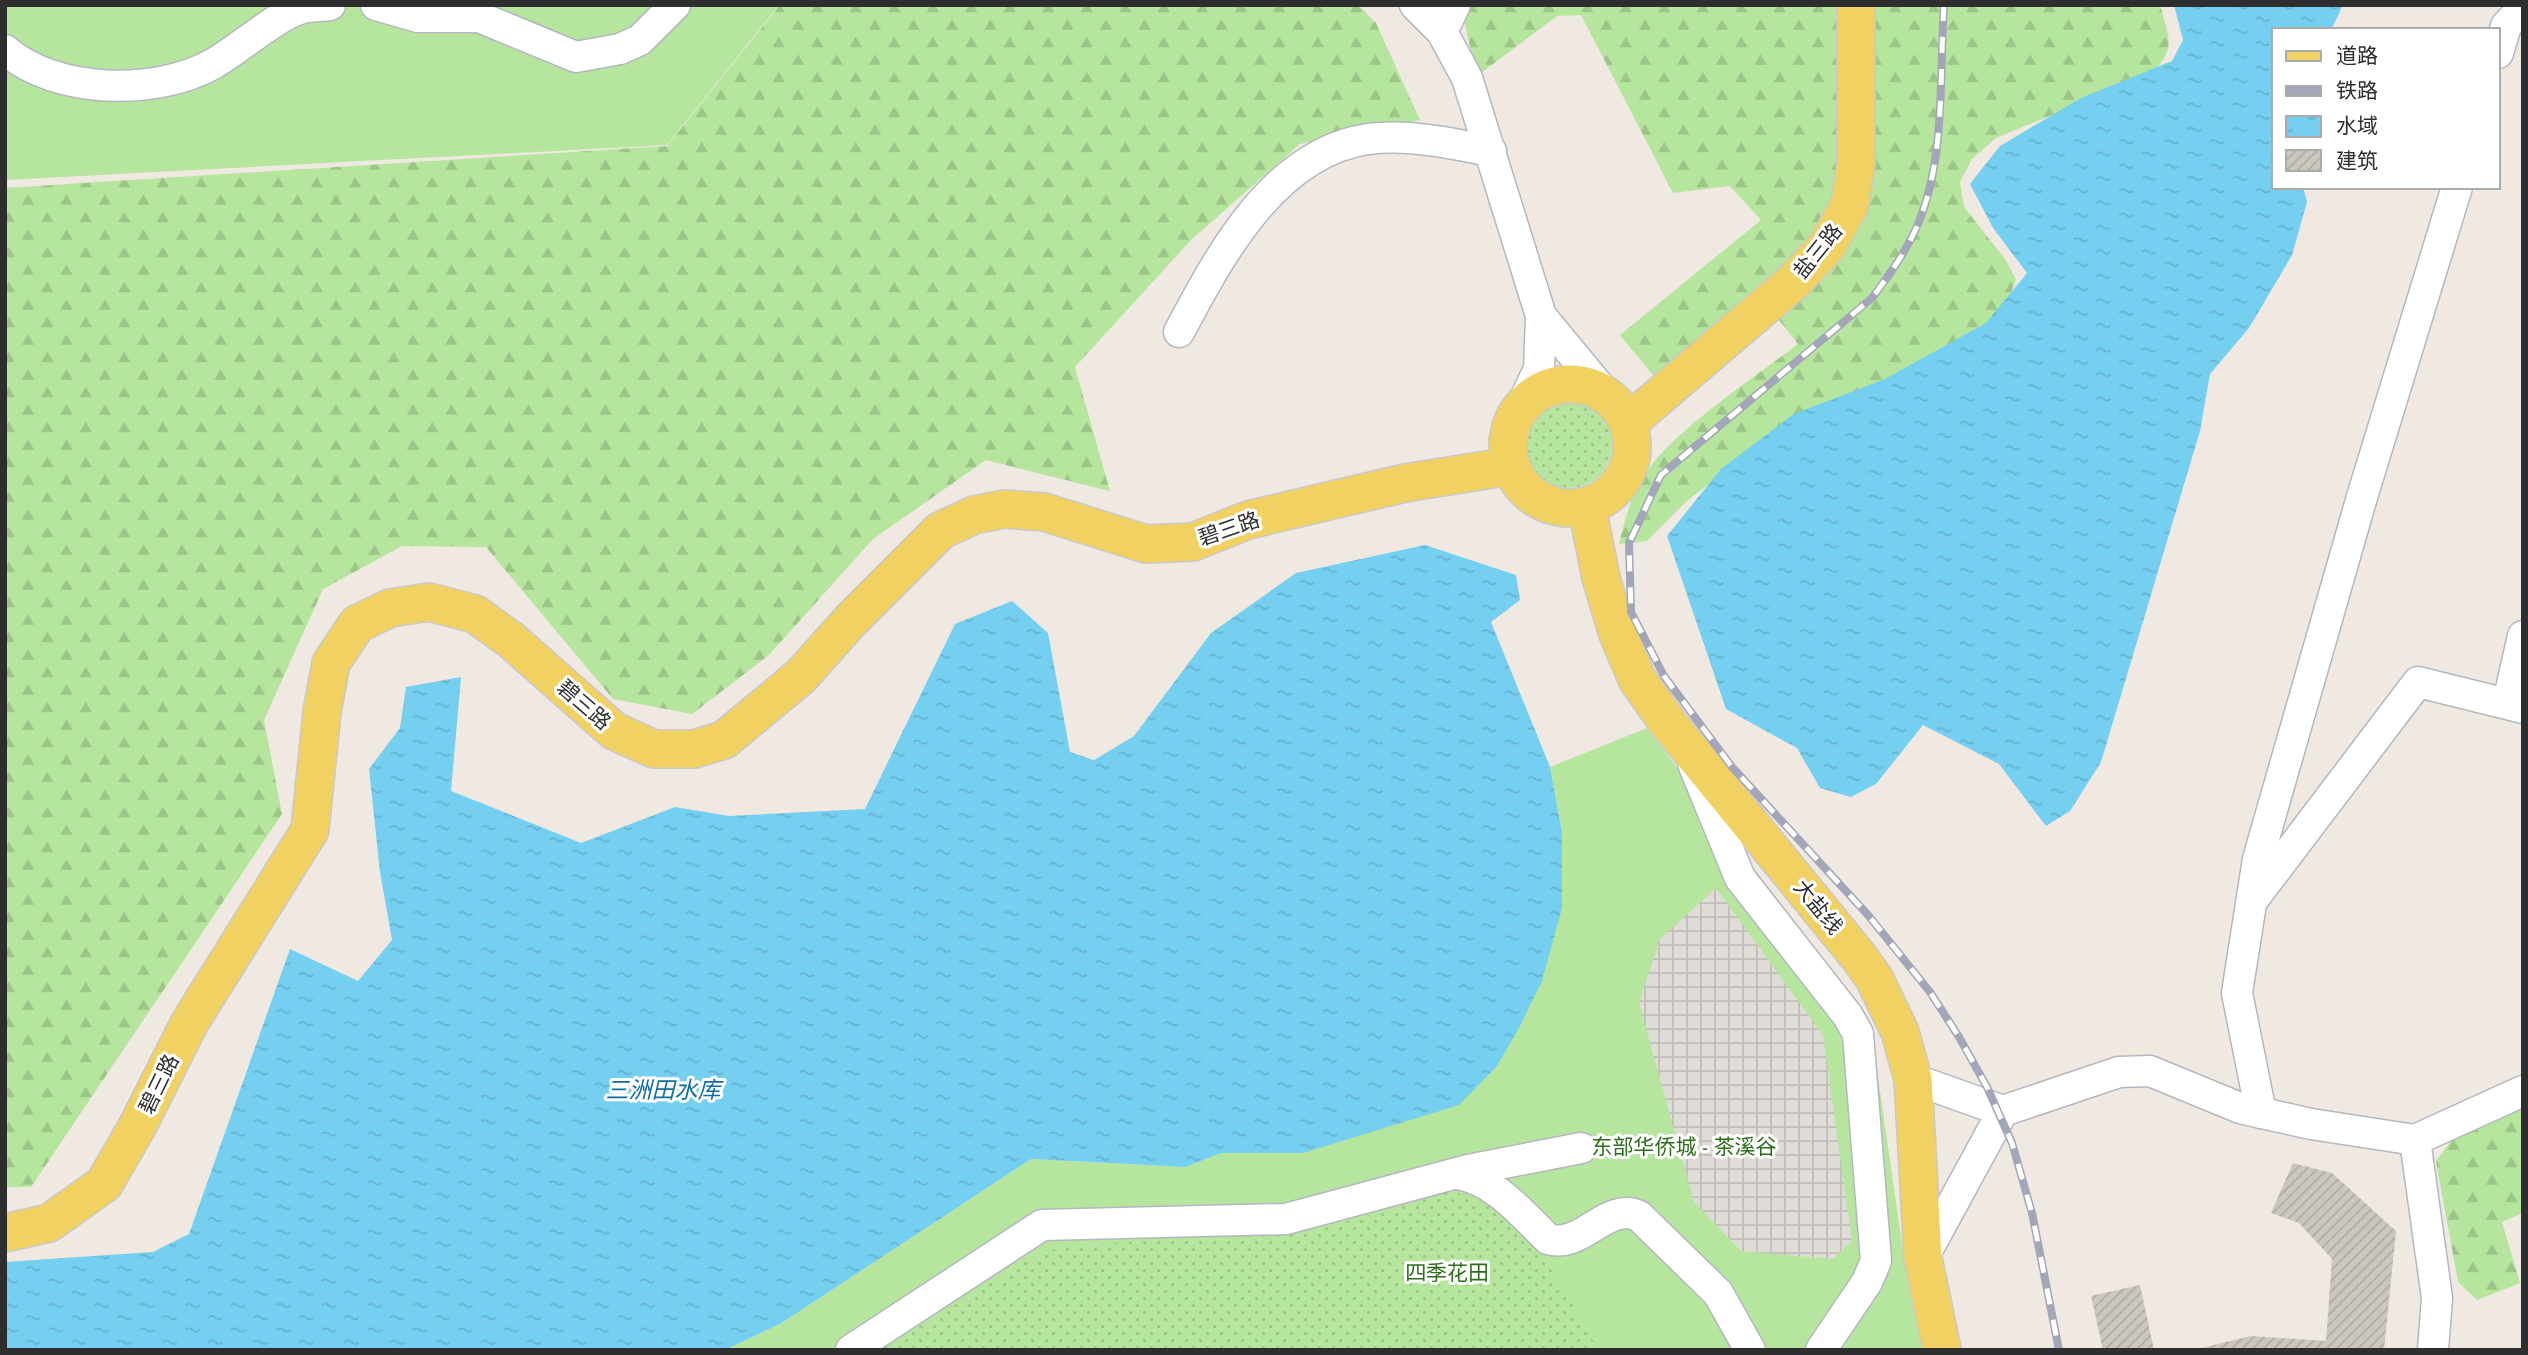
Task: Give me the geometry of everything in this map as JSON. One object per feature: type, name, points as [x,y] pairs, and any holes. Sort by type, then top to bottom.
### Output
[{"type":"main road","name":"盐三路","points":[[1618,410],[1793,282],[1819,256],[1840,228],[1850,204],[1856,164],[1856,5]]},
{"type":"main road","points":[[1561,384],[1578,384],[1618,410],[1632,453],[1626,474],[1613,492],[1587,507],[1555,507],[1541,501],[1523,486],[1511,466],[1508,435],[1521,407],[1532,396],[1561,384]]},
{"type":"main road","name":"碧三路","points":[[5,1233],[49,1223],[104,1184],[137,1127],[190,1022],[310,830],[322,712],[331,663],[357,624],[390,608],[429,602],[475,614],[511,640],[614,732],[654,750],[694,749],[723,740],[801,676],[851,620],[940,531],[974,515],[1004,509],[1044,512],[1146,544],[1194,542],[1248,520],[1405,483],[1511,466]]},
{"type":"main road","name":"大盐线","points":[[1587,507],[1601,578],[1627,658],[1651,700],[1874,978],[1900,1032],[1913,1079],[1923,1258],[1942,1350]]},
{"type":"street","points":[[5,50],[17,60],[65,81],[119,86],[158,83],[209,66],[302,8],[330,5]]},
{"type":"street","points":[[376,5],[418,17],[479,16],[576,57],[607,52],[640,40],[676,5]]},
{"type":"street","points":[[1415,5],[1442,32],[1467,78],[1541,316],[1539,369],[1521,407]]},
{"type":"street","points":[[1442,32],[1455,5]]},
{"type":"street","points":[[2500,47],[2507,26],[2523,8]]},
{"type":"street","points":[[1179,332],[1233,236],[1276,189],[1306,165],[1336,148],[1392,137],[1457,144],[1491,151]]},
{"type":"street","points":[[2262,1113],[2237,993],[2258,859],[2358,510],[2456,189]]},
{"type":"street","points":[[1541,316],[1618,410]]},
{"type":"street","points":[[2252,901],[2418,682],[2515,705],[2523,636]]},
{"type":"street","points":[[1685,743],[1740,878],[1848,1016],[1857,1034],[1875,1261],[1867,1282],[1821,1350]]},
{"type":"street","points":[[1913,1079],[2003,1111],[2119,1072],[2150,1071],[2240,1108],[2311,1124],[2415,1140],[2523,1091]]},
{"type":"street","points":[[1923,1258],[2003,1111]]},
{"type":"street","points":[[2415,1140],[2437,1298],[2433,1350]]},
{"type":"street","points":[[851,1350],[1042,1225],[1286,1219],[1457,1174],[1581,1148]]},
{"type":"street","points":[[1457,1174],[1472,1176],[1492,1188],[1548,1238],[1556,1241],[1575,1237],[1620,1213],[1631,1212],[1639,1216],[1717,1293],[1745,1335],[1750,1350]]},
{"type":"green space","points":[[5,5],[779,5],[667,145],[5,180]]},
{"type":"green space","points":[[780,5],[1358,5],[1376,23],[1420,120],[1300,144],[1192,239],[1075,367],[1110,491],[986,460],[873,539],[768,656],[692,714],[613,699],[486,547],[402,546],[323,589],[264,720],[282,814],[31,1187],[5,1187],[5,188],[667,146]]},
{"type":"green space","points":[[1464,5],[1850,5],[1838,194],[1817,230],[1782,267],[1656,379],[1620,335],[1761,220],[1730,186],[1673,193],[1581,15],[1557,16],[1477,76],[1461,8]]},
{"type":"green space","points":[[1873,5],[2160,5],[2169,42],[2165,57],[2151,74],[1996,138],[1972,159],[1960,182],[1964,207],[2005,259],[2016,279],[2003,314],[1963,342],[1780,433],[1689,499],[1647,541],[1619,544],[1636,491],[1658,457],[1695,422],[1798,344],[1775,315],[1816,279]]},
{"type":"green space","points":[[1569,402],[1586,405],[1600,414],[1609,428],[1612,445],[1609,462],[1600,476],[1586,485],[1569,488],[1552,485],[1538,476],[1529,462],[1526,445],[1529,428],[1538,414],[1552,405]]},
{"type":"green space","name":"东部华侨城 - 茶溪谷","points":[[1647,728],[1857,1004],[1872,1035],[1907,1279],[1922,1350],[725,1350],[780,1324],[1031,1159],[1186,1167],[1221,1153],[1303,1153],[1562,832],[1550,767]]},
{"type":"green space","points":[[2523,1106],[2523,1213],[2502,1222],[2520,1283],[2477,1300],[2458,1282],[2436,1161],[2454,1137]]},
{"type":"green space","name":"四季花田","points":[[1453,1191],[1488,1205],[1521,1232],[1551,1270],[1598,1350],[880,1350],[1040,1253],[1071,1245],[1307,1233]]},
{"type":"shaded area","points":[[1716,888],[1823,1035],[1852,1241],[1833,1259],[1741,1251],[1694,1202],[1639,1003],[1660,939]]},
{"type":"water","points":[[2174,5],[2343,5],[2332,28],[2272,28],[2272,189],[2304,189],[2307,202],[2292,255],[2249,328],[2210,374],[2200,431],[2101,762],[2070,811],[2046,826],[1999,764],[1923,725],[1876,784],[1851,797],[1820,788],[1797,748],[1726,709],[1667,536],[1721,469],[1794,414],[1885,379],[1986,323],[2027,273],[1993,228],[1970,184],[2000,146],[2081,98],[2172,61],[2183,40]]},
{"type":"water","name":"三洲田水库","points":[[1425,545],[1516,575],[1520,600],[1491,622],[1550,767],[1562,832],[1562,908],[1542,981],[1497,1066],[1459,1105],[1303,1153],[1221,1153],[1186,1167],[1031,1159],[780,1324],[725,1350],[5,1350],[5,1262],[153,1252],[189,1234],[290,949],[358,981],[392,940],[380,872],[369,769],[400,728],[406,687],[461,677],[451,791],[581,843],[675,807],[729,816],[865,809],[955,624],[1012,601],[1048,633],[1070,752],[1094,760],[1134,736],[1211,633],[1296,573]]},
{"type":"building","points":[[2293,1163],[2332,1173],[2396,1231],[2384,1350],[2193,1350],[2251,1336],[2326,1341],[2332,1259],[2299,1223],[2271,1213]]},
{"type":"building","points":[[2140,1285],[2154,1350],[2103,1350],[2091,1296]]},
{"type":"railway","points":[[1944,5],[1940,116],[1933,171],[1927,198],[1908,244],[1872,298],[1661,475],[1629,543],[1631,612],[1664,676],[1732,767],[1868,915],[1930,992],[1959,1037],[1987,1087],[2012,1143],[2032,1213],[2059,1350]]}]
